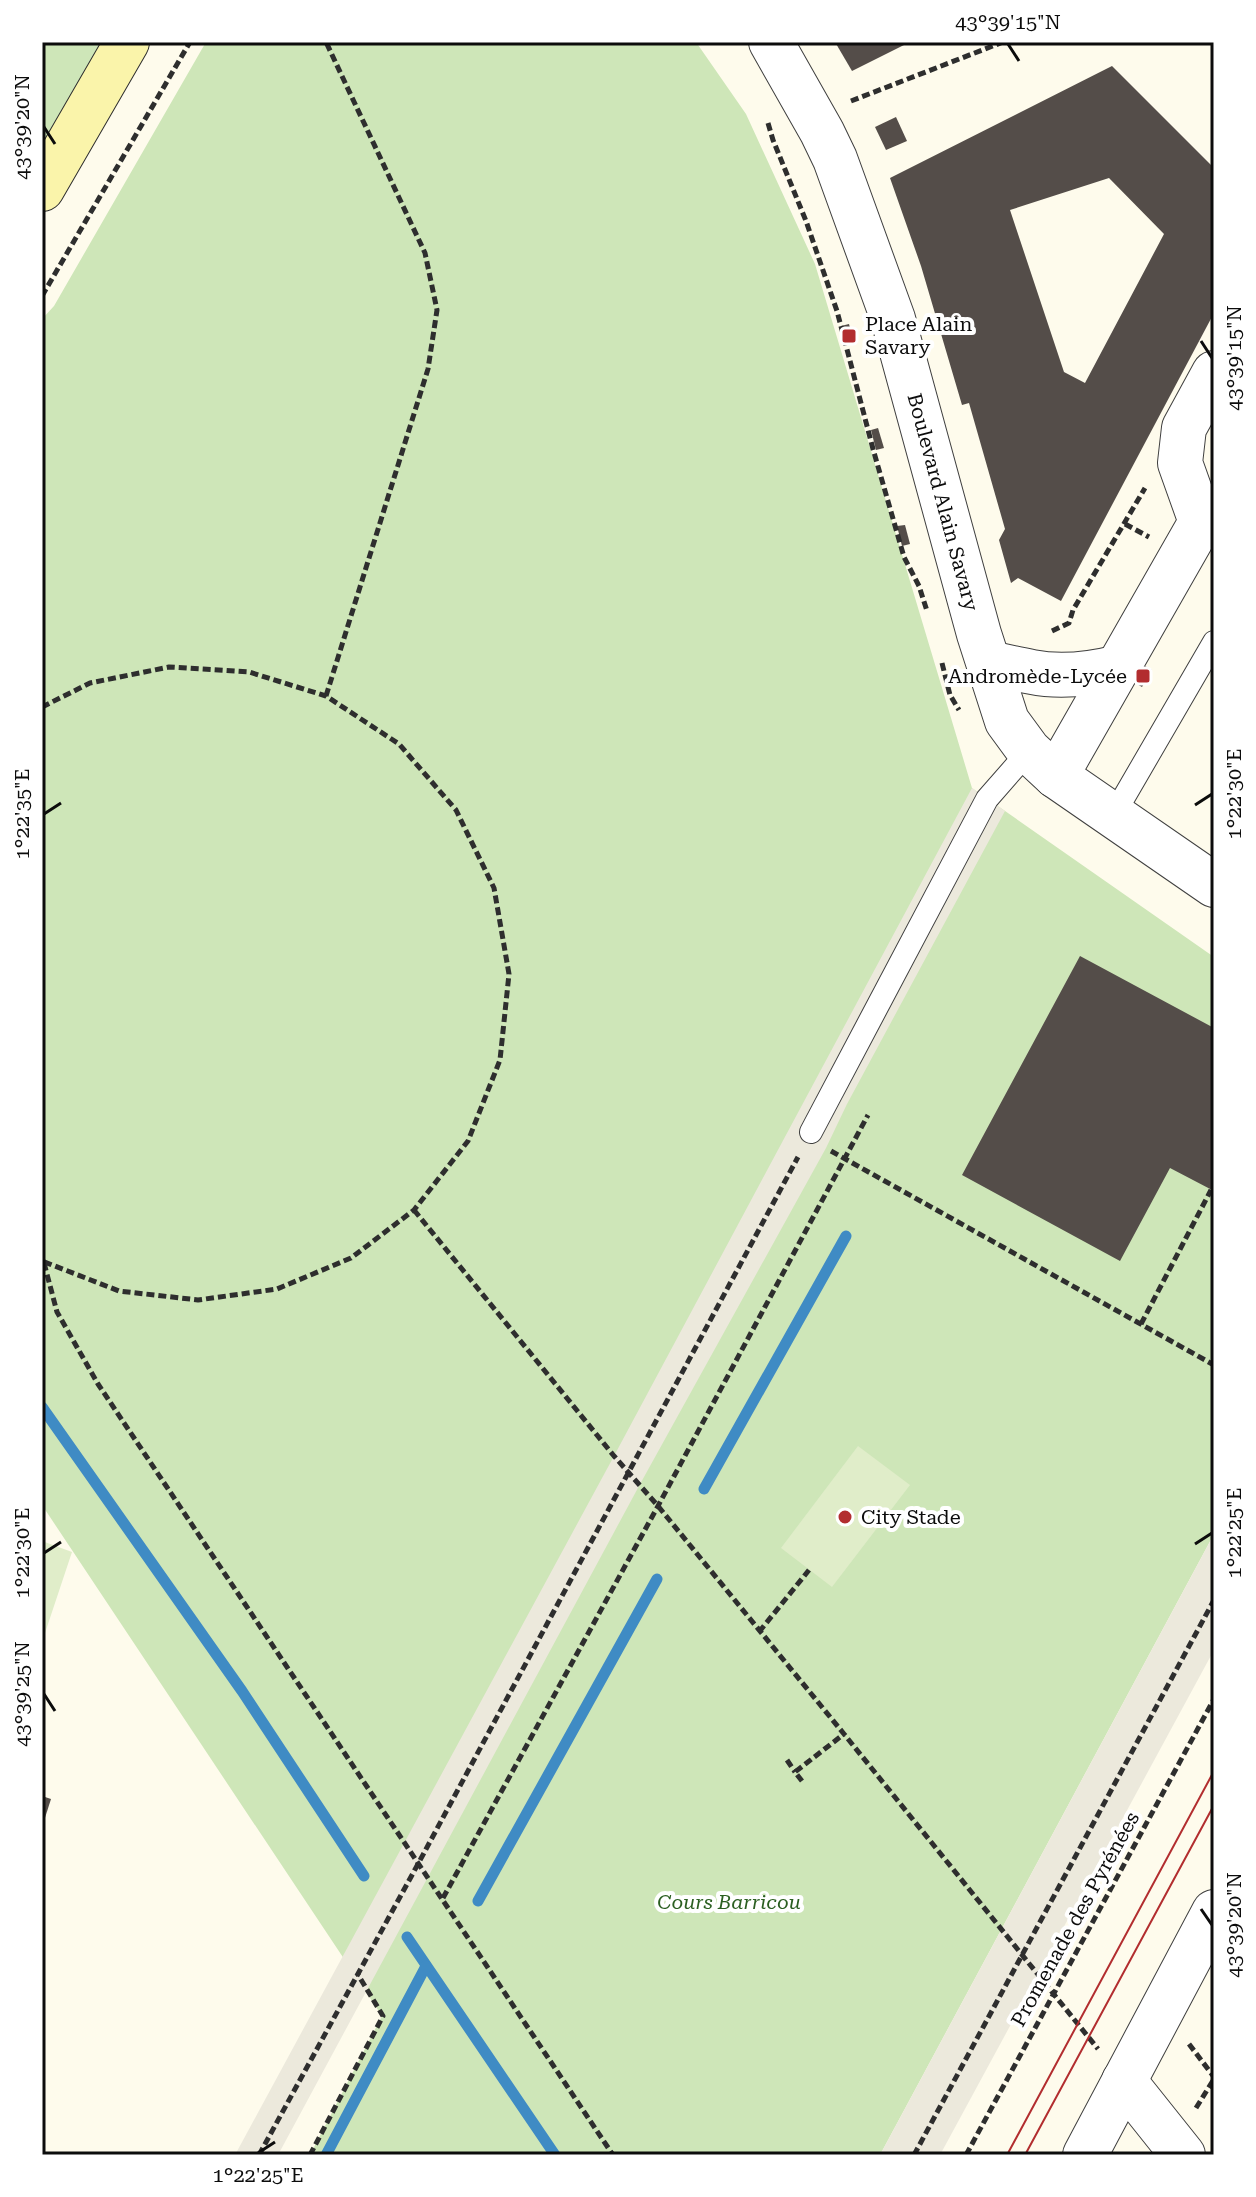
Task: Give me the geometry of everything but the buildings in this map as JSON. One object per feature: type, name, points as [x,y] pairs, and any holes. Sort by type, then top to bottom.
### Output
[{"type":"main road","points":[[42,189],[127,42]]},
{"type":"street","name":"Boulevard Alain Savary","points":[[771,42],[835,159],[893,319],[969,648],[1007,721],[1043,764],[1214,885]]},
{"type":"street","points":[[1043,764],[1119,667],[1208,511],[1180,463],[1184,428],[1214,373]]},
{"type":"street","points":[[969,648],[1032,672],[1062,675],[1119,667]]},
{"type":"street","points":[[1085,2155],[1112,2066],[1214,1912]]},
{"type":"street","points":[[1112,2066],[1186,2137]]},
{"type":"lane","points":[[1113,816],[1214,642]]},
{"type":"lane","points":[[810,1136],[987,799],[1000,782],[1043,764]]},
{"type":"path","points":[[42,296],[190,42]]},
{"type":"path","points":[[326,42],[425,253],[437,310],[428,369],[326,696]]},
{"type":"path","points":[[851,101],[1003,42]]},
{"type":"path","points":[[766,114],[837,311],[904,557],[919,586],[929,616]]},
{"type":"path","points":[[1040,629],[1053,632],[1069,623],[1073,610],[1153,474],[1180,463]]},
{"type":"path","points":[[965,720],[950,695],[969,648]]},
{"type":"path","points":[[42,707],[90,683],[169,667],[249,672],[326,696],[399,744],[456,810],[494,888],[509,974],[500,1060],[468,1141],[414,1210],[351,1258],[277,1289],[198,1300],[119,1291],[43,1262]]},
{"type":"path","points":[[442,1898],[868,1115]]},
{"type":"path","points":[[259,2155],[810,1136],[844,1159],[1214,1365]]},
{"type":"path","points":[[1141,1324],[1211,1190]]},
{"type":"path","points":[[414,1210],[1112,2066]]},
{"type":"path","points":[[43,1262],[57,1312],[98,1384],[613,2155]]},
{"type":"path","points":[[759,1632],[809,1570]]},
{"type":"path","points":[[914,2155],[1214,1600]]},
{"type":"path","name":"Promenade des Pyrénées","points":[[966,2155],[1214,1699]]},
{"type":"path","points":[[795,1772],[844,1734]]},
{"type":"path","points":[[787,1760],[802,1781]]},
{"type":"path","points":[[310,2155],[383,2016],[357,1973]]},
{"type":"path","points":[[1186,2137],[1214,2078],[1187,2041]]},
{"type":"green space","points":[[42,42],[106,42],[42,153]]},
{"type":"green space","name":"Cours Barricou","points":[[206,42],[696,42],[746,114],[815,264],[972,788],[1214,957],[1214,1534],[880,2155],[310,2155],[382,2016],[42,1505],[42,319],[54,306]]},
{"type":"green space","name":"City Stade","points":[[858,1446],[910,1485],[832,1587],[781,1548]]},
{"type":"green space","points":[[42,1541],[72,1552],[42,1642]]},
{"type":"shaded area","points":[[972,788],[1005,811],[826,1148],[639,1486],[278,2155],[235,2155],[614,1456]]},
{"type":"shaded area","points":[[1214,1534],[1214,1650],[940,2155],[880,2155]]},
{"type":"waterway","points":[[704,1489],[846,1236]]},
{"type":"waterway","points":[[42,1407],[242,1691],[364,1876]]},
{"type":"waterway","points":[[478,1901],[657,1579]]},
{"type":"waterway","points":[[407,1937],[555,2155]]},
{"type":"waterway","points":[[326,2155],[426,1966]]},
{"type":"tram line","points":[[1007,2155],[1214,1771]]},
{"type":"tram line","points":[[1025,2155],[1214,1805]]},
{"type":"place","name":"Place Alain Savary","points":[[849,336]]},
{"type":"place","name":"Andromède-Lycée","points":[[1143,676]]},
{"type":"place","name":"City Stade","points":[[845,1517]]}]
